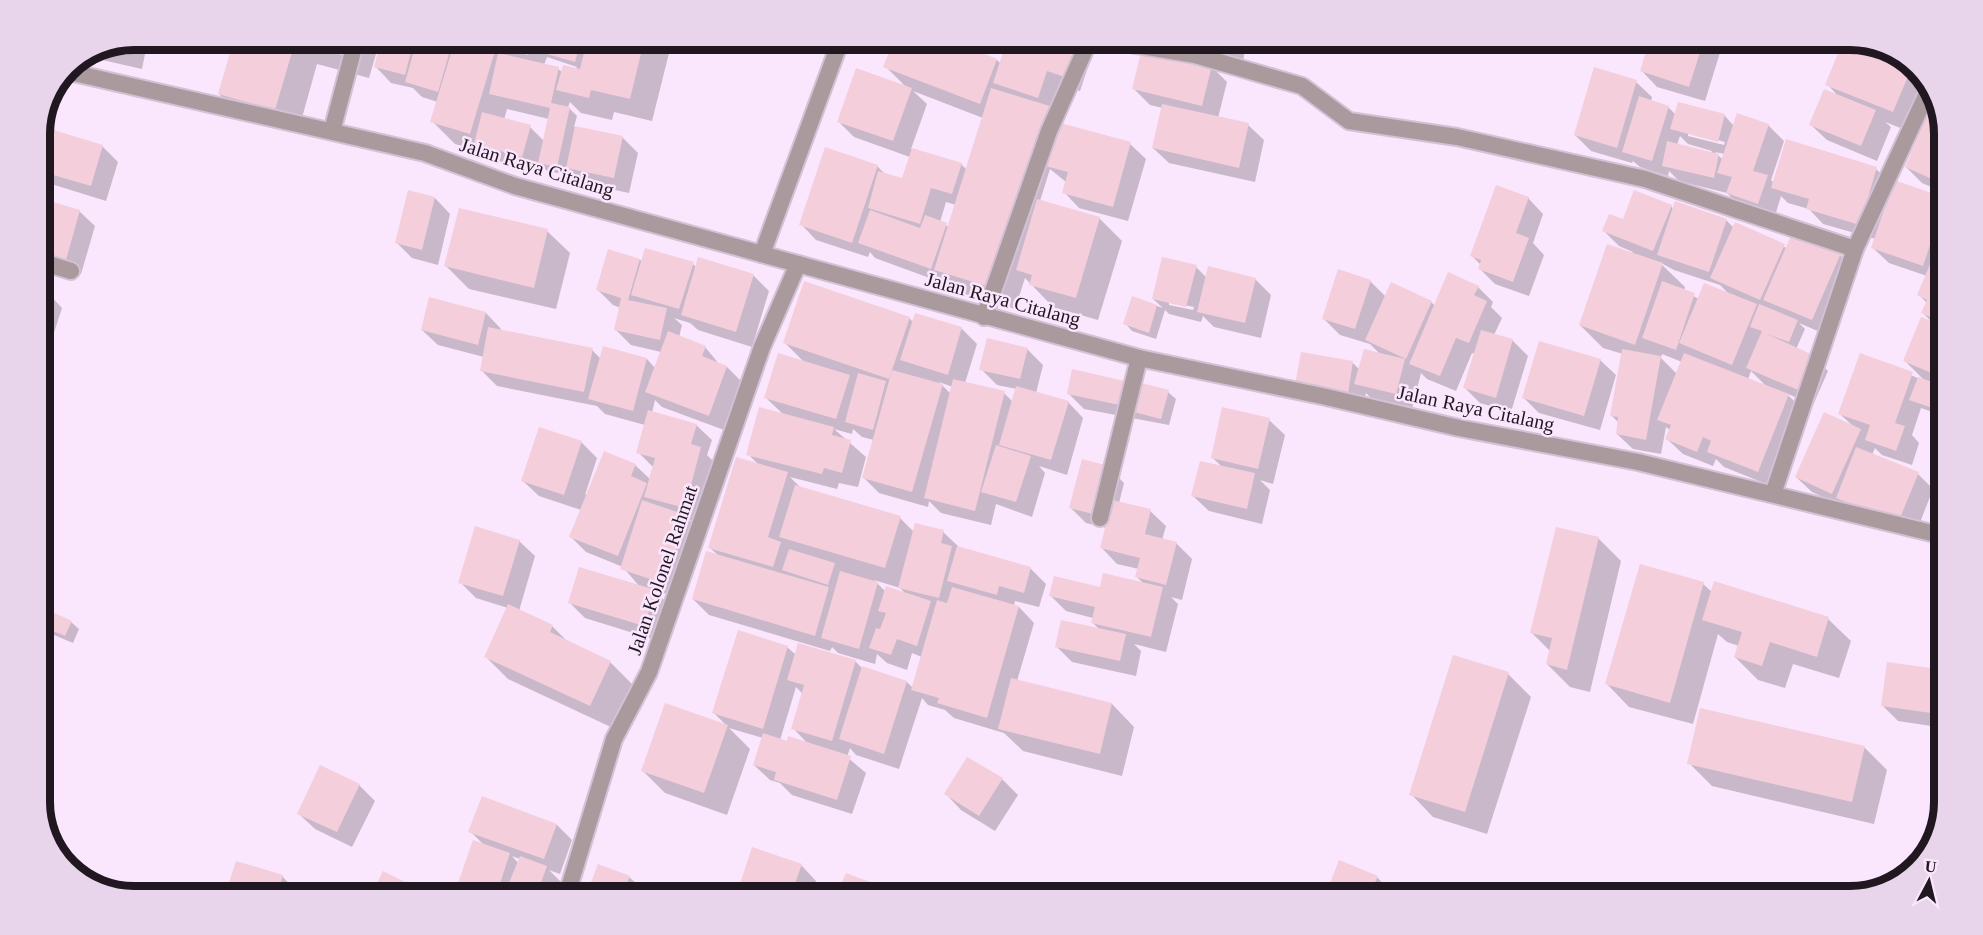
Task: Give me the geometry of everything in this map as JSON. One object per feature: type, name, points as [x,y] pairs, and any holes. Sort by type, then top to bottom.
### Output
[{"type":"street","points":[[332,131],[353,50]]},
{"type":"street","points":[[762,254],[837,50]]},
{"type":"street","points":[[984,317],[1049,130],[1085,50]]},
{"type":"street","points":[[1165,50],[1195,55],[1302,86],[1349,121],[1468,140],[1645,179],[1855,249]]},
{"type":"street","name":"Jalan Raya Citalang","points":[[75,73],[425,153],[515,186],[1139,358],[1322,396],[1459,428],[1638,462],[1934,533]]},
{"type":"street","points":[[1773,494],[1855,249],[1925,97]]},
{"type":"street","points":[[50,264],[71,271]]},
{"type":"street","name":"Jalan Kolonel Rahmat","points":[[570,886],[614,739],[649,672],[762,347],[798,264]]},
{"type":"street","points":[[1100,518],[1139,358]]},
{"type":"building","points":[[128,50],[127,55],[114,52]]},
{"type":"building","points":[[231,50],[293,50],[275,110],[218,94]]},
{"type":"building","points":[[324,50],[348,50],[346,56]]},
{"type":"building","points":[[378,50],[411,50],[405,75],[374,67]]},
{"type":"building","points":[[414,50],[450,50],[438,92],[405,82]]},
{"type":"building","points":[[452,50],[495,50],[470,134],[430,122]]},
{"type":"building","points":[[511,50],[529,50],[528,55]]},
{"type":"building","points":[[541,50],[578,50],[575,62],[540,52]]},
{"type":"building","points":[[585,50],[642,50],[630,99],[591,90],[589,98],[556,90],[563,65],[580,69]]},
{"type":"building","points":[[890,50],[975,50],[997,59],[980,104],[883,67]]},
{"type":"building","points":[[1004,50],[1074,50],[1065,77],[1047,71],[1038,98],[993,83]]},
{"type":"building","points":[[1142,50],[1150,50],[1212,65],[1202,106],[1132,89]]},
{"type":"building","points":[[1184,50],[1227,50],[1226,58]]},
{"type":"building","points":[[1646,50],[1701,50],[1689,87],[1640,71]]},
{"type":"building","points":[[1839,50],[1866,51],[1882,56],[1909,74],[1893,112],[1825,85]]},
{"type":"building","points":[[498,53],[559,67],[551,103],[570,107],[557,167],[538,163],[550,108],[489,94]]},
{"type":"building","points":[[1594,67],[1637,80],[1617,148],[1574,135]]},
{"type":"building","points":[[856,68],[912,88],[893,141],[837,122]]},
{"type":"building","points":[[991,88],[1050,106],[993,288],[934,270]]},
{"type":"building","points":[[1824,89],[1876,110],[1861,146],[1809,125]]},
{"type":"building","points":[[1639,96],[1669,106],[1652,161],[1622,152]]},
{"type":"building","points":[[1678,102],[1725,114],[1718,142],[1670,129]]},
{"type":"building","points":[[1162,104],[1249,123],[1239,168],[1152,148]]},
{"type":"building","points":[[1930,110],[1933,128],[1933,180],[1905,167]]},
{"type":"building","points":[[482,112],[531,125],[522,157],[474,144]]},
{"type":"building","points":[[1737,113],[1769,124],[1753,171],[1768,175],[1758,204],[1726,193],[1732,177],[1717,173]]},
{"type":"building","points":[[1057,122],[1131,142],[1113,207],[1062,193],[1068,172],[1045,166]]},
{"type":"building","points":[[575,126],[623,136],[614,178],[566,168]]},
{"type":"building","points":[[50,129],[103,145],[91,186],[50,174]]},
{"type":"building","points":[[1786,139],[1877,167],[1860,225],[1806,209],[1809,199],[1771,188]]},
{"type":"building","points":[[1667,141],[1719,154],[1714,178],[1662,166]]},
{"type":"building","points":[[825,147],[878,165],[852,243],[799,225]]},
{"type":"building","points":[[912,148],[962,163],[952,194],[931,188],[920,224],[868,208],[878,171],[902,178]]},
{"type":"building","points":[[1894,180],[1933,194],[1933,236],[1923,266],[1871,248]]},
{"type":"building","points":[[1496,185],[1529,197],[1516,233],[1529,238],[1513,282],[1478,269],[1481,260],[1470,256]]},
{"type":"building","points":[[408,190],[435,197],[422,250],[395,243]]},
{"type":"building","points":[[1634,190],[1672,205],[1653,251],[1602,231],[1609,214],[1623,219]]},
{"type":"building","points":[[1037,199],[1100,217],[1076,298],[1029,285],[1032,275],[1016,270]]},
{"type":"building","points":[[50,201],[80,210],[66,260],[50,255]]},
{"type":"building","points":[[1675,201],[1727,219],[1709,272],[1657,255]]},
{"type":"building","points":[[459,208],[548,229],[534,288],[444,266]]},
{"type":"building","points":[[870,210],[920,228],[925,215],[947,223],[931,269],[858,243]]},
{"type":"building","points":[[1735,222],[1785,244],[1760,300],[1710,278]]},
{"type":"building","points":[[1792,233],[1841,253],[1812,320],[1763,300]]},
{"type":"building","points":[[1607,244],[1663,263],[1635,345],[1579,325]]},
{"type":"building","points":[[645,248],[694,262],[679,309],[631,295]]},
{"type":"building","points":[[608,249],[640,259],[628,300],[667,308],[660,340],[614,330],[621,298],[596,290]]},
{"type":"building","points":[[698,257],[754,274],[736,332],[681,315]]},
{"type":"building","points":[[1162,257],[1197,265],[1186,307],[1152,299]]},
{"type":"building","points":[[1933,257],[1933,318],[1921,313],[1927,300],[1917,295]]},
{"type":"building","points":[[1208,266],[1256,278],[1245,323],[1197,312]]},
{"type":"building","points":[[1338,269],[1371,280],[1355,329],[1322,319]]},
{"type":"building","points":[[1448,272],[1479,286],[1474,295],[1487,301],[1469,343],[1456,338],[1440,376],[1409,364]]},
{"type":"building","points":[[804,281],[910,317],[889,379],[783,343]]},
{"type":"building","points":[[1662,281],[1695,293],[1676,350],[1642,338]]},
{"type":"building","points":[[1391,282],[1432,301],[1406,359],[1365,340]]},
{"type":"building","points":[[1704,283],[1757,304],[1732,365],[1679,343]]},
{"type":"building","points":[[1132,296],[1157,305],[1149,333],[1123,324]]},
{"type":"building","points":[[429,297],[486,312],[478,345],[421,330]]},
{"type":"building","points":[[1759,304],[1798,320],[1789,342],[1767,334],[1813,355],[1798,390],[1746,368],[1762,331],[1750,327]]},
{"type":"building","points":[[915,313],[962,327],[948,375],[900,360]]},
{"type":"building","points":[[1921,317],[1933,322],[1933,374],[1903,361]]},
{"type":"building","points":[[488,327],[593,348],[584,392],[480,371]]},
{"type":"building","points":[[1481,330],[1513,339],[1496,398],[1463,388]]},
{"type":"building","points":[[668,331],[706,346],[702,356],[727,366],[709,416],[645,392]]},
{"type":"building","points":[[987,338],[1028,348],[1020,379],[979,370]]},
{"type":"building","points":[[1539,341],[1601,359],[1584,416],[1522,398]]},
{"type":"building","points":[[603,346],[647,358],[633,411],[588,399]]},
{"type":"building","points":[[1364,349],[1405,359],[1396,394],[1354,384]]},
{"type":"building","points":[[1622,349],[1661,356],[1646,440],[1616,434],[1618,417],[1610,416]]},
{"type":"building","points":[[1301,352],[1353,361],[1348,394],[1295,385]]},
{"type":"building","points":[[778,353],[850,375],[836,419],[764,398]]},
{"type":"building","points":[[1684,353],[1789,394],[1758,472],[1707,452],[1711,441],[1703,437],[1697,452],[1665,439],[1671,425],[1657,420]]},
{"type":"building","points":[[1860,353],[1913,372],[1895,423],[1905,426],[1896,451],[1865,440],[1870,425],[1838,414]]},
{"type":"building","points":[[1072,369],[1129,382],[1124,406],[1067,394]]},
{"type":"building","points":[[892,370],[943,384],[912,492],[862,478]]},
{"type":"building","points":[[858,373],[886,381],[873,430],[845,422]]},
{"type":"building","points":[[1918,377],[1933,382],[1933,408],[1909,400]]},
{"type":"building","points":[[953,379],[1005,391],[975,511],[924,498]]},
{"type":"building","points":[[1137,382],[1169,390],[1161,419],[1130,411]]},
{"type":"building","points":[[1016,386],[1069,401],[1051,460],[999,445]]},
{"type":"building","points":[[759,407],[834,427],[832,435],[851,440],[842,473],[824,468],[822,474],[746,455]]},
{"type":"building","points":[[1222,407],[1270,418],[1258,469],[1211,458]]},
{"type":"building","points":[[648,410],[697,424],[691,444],[701,447],[685,508],[644,497],[655,458],[636,453]]},
{"type":"building","points":[[1824,412],[1861,429],[1832,494],[1795,477]]},
{"type":"building","points":[[539,427],[582,441],[564,495],[521,481]]},
{"type":"building","points":[[996,445],[1031,456],[1016,502],[981,492]]},
{"type":"building","points":[[1856,447],[1919,472],[1898,523],[1836,498]]},
{"type":"building","points":[[604,451],[636,464],[631,476],[647,483],[618,556],[569,537]]},
{"type":"building","points":[[736,457],[788,472],[768,537],[781,542],[773,567],[708,548]]},
{"type":"building","points":[[1082,459],[1109,466],[1097,515],[1069,508]]},
{"type":"building","points":[[1200,461],[1255,473],[1247,509],[1191,496]]},
{"type":"building","points":[[795,485],[901,516],[885,568],[779,537]]},
{"type":"building","points":[[642,500],[686,515],[665,584],[620,569]]},
{"type":"building","points":[[1112,500],[1151,509],[1145,534],[1177,542],[1166,585],[1135,577],[1140,558],[1100,548]]},
{"type":"building","points":[[915,523],[944,530],[941,543],[952,546],[939,598],[898,588]]},
{"type":"building","points":[[475,526],[520,540],[503,596],[458,583]]},
{"type":"building","points":[[1556,527],[1599,537],[1567,670],[1546,664],[1552,638],[1530,633]]},
{"type":"building","points":[[957,546],[1031,567],[1024,593],[999,586],[997,595],[947,581]]},
{"type":"building","points":[[789,549],[835,563],[828,585],[782,570]]},
{"type":"building","points":[[706,551],[829,587],[815,636],[692,599]]},
{"type":"building","points":[[1640,564],[1704,582],[1670,703],[1605,684]]},
{"type":"building","points":[[579,567],[656,590],[644,626],[568,603]]},
{"type":"building","points":[[840,571],[878,582],[859,649],[821,638]]},
{"type":"building","points":[[1103,573],[1163,587],[1151,637],[1091,623],[1095,607],[1049,596],[1054,576],[1100,587]]},
{"type":"building","points":[[1714,581],[1829,617],[1817,657],[1770,642],[1762,666],[1734,657],[1742,632],[1702,620]]},
{"type":"building","points":[[886,586],[931,601],[917,646],[897,639],[891,655],[869,648],[876,628],[880,629],[886,613],[878,611]]},
{"type":"building","points":[[952,587],[1019,606],[987,718],[937,703],[939,698],[911,690],[937,600],[947,603]]},
{"type":"building","points":[[508,604],[553,625],[550,632],[611,661],[590,706],[484,657]]},
{"type":"building","points":[[50,611],[72,621],[65,636],[50,630]]},
{"type":"building","points":[[1061,620],[1126,634],[1120,661],[1055,647]]},
{"type":"building","points":[[738,630],[788,646],[763,729],[712,713]]},
{"type":"building","points":[[798,643],[856,660],[832,741],[791,729],[804,685],[787,680]]},
{"type":"building","points":[[1453,655],[1509,672],[1465,812],[1409,795]]},
{"type":"building","points":[[1887,662],[1934,668],[1934,713],[1881,706]]},
{"type":"building","points":[[862,666],[907,681],[884,754],[839,739]]},
{"type":"building","points":[[1011,678],[1112,703],[1100,754],[998,729]]},
{"type":"building","points":[[665,703],[728,725],[704,793],[641,771]]},
{"type":"building","points":[[1700,708],[1865,746],[1852,802],[1687,764]]},
{"type":"building","points":[[763,733],[787,741],[788,736],[851,756],[837,800],[774,780],[776,772],[753,765]]},
{"type":"building","points":[[967,757],[1003,778],[979,816],[944,794]]},
{"type":"building","points":[[320,765],[360,784],[337,832],[297,814]]},
{"type":"building","points":[[482,796],[557,824],[544,859],[468,832]]},
{"type":"building","points":[[473,840],[510,853],[499,886],[457,886]]},
{"type":"building","points":[[752,847],[802,864],[794,886],[740,884]]},
{"type":"building","points":[[520,856],[547,866],[540,886],[508,886]]},
{"type":"building","points":[[1339,860],[1378,876],[1374,886],[1329,886]]},
{"type":"building","points":[[236,861],[283,875],[280,886],[228,886]]},
{"type":"building","points":[[598,864],[630,876],[626,886],[590,885]]},
{"type":"building","points":[[383,871],[407,883],[405,886],[376,886]]},
{"type":"building","points":[[846,873],[878,885],[878,886],[841,886]]}]
